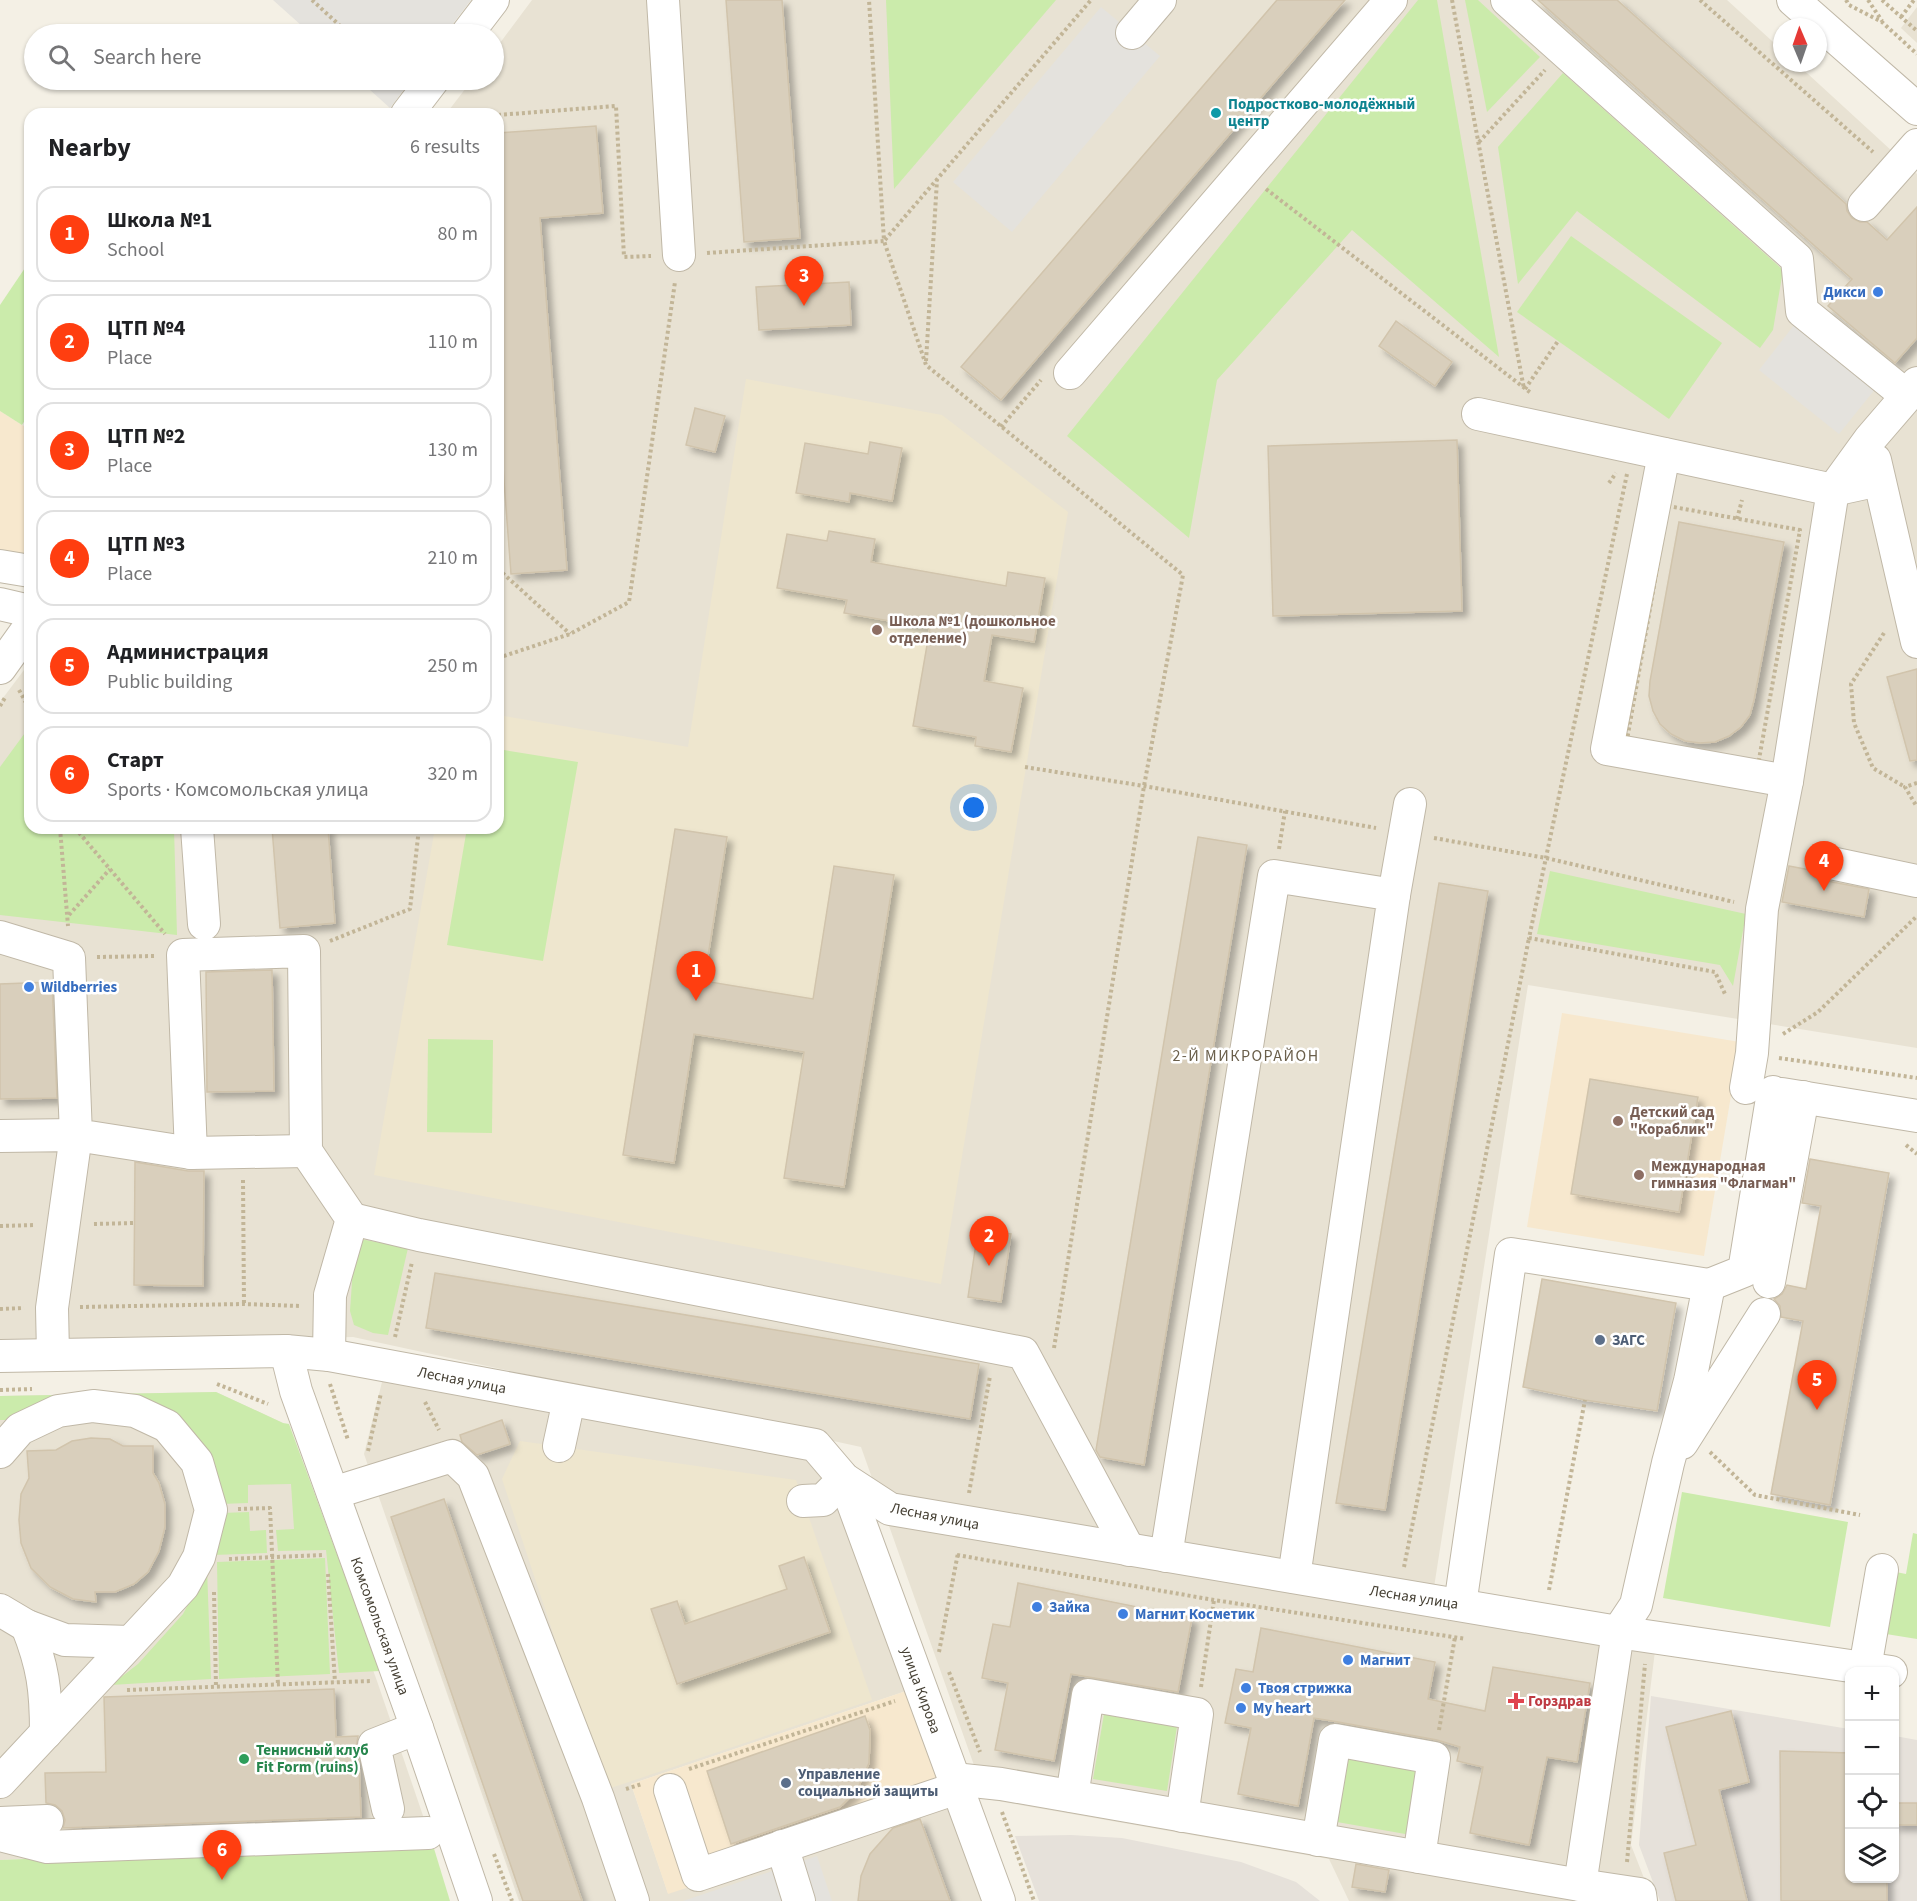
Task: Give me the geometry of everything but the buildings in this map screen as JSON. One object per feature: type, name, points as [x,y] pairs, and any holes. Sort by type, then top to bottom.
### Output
[{"type":"street","points":[[475,24],[493,0]]},
{"type":"street","points":[[663,0],[679,255]]},
{"type":"street","points":[[1132,33],[1160,0]]},
{"type":"street","points":[[1070,374],[1391,0]]},
{"type":"street","points":[[1507,0],[1797,259],[1803,311],[1912,390],[1870,439],[1833,490],[1786,781],[1762,909],[1752,1053],[1764,1091],[1769,1282]]},
{"type":"street","points":[[1793,0],[1917,109]]},
{"type":"street","points":[[412,108],[425,90]]},
{"type":"street","points":[[1864,205],[1917,145]]},
{"type":"street","points":[[1478,414],[1833,490],[1880,480]]},
{"type":"street","points":[[1870,439],[1917,642]]},
{"type":"street","points":[[1664,454],[1607,749],[1786,781]]},
{"type":"street","points":[[0,566],[24,570]]},
{"type":"street","points":[[0,604],[24,610]]},
{"type":"street","points":[[8,675],[24,639]]},
{"type":"street","points":[[1294,1577],[1407,818]]},
{"type":"street","points":[[197,834],[204,924]]},
{"type":"street","points":[[1826,862],[1917,881]]},
{"type":"street","points":[[1166,1556],[1274,876],[1394,895]]},
{"type":"street","points":[[0,937],[69,958],[76,1135],[52,1308],[53,1354]]},
{"type":"street","points":[[191,1153],[183,955],[304,951],[306,1151],[352,1219],[419,1235],[1023,1353],[1129,1550]]},
{"type":"street","points":[[1764,1091],[1917,1116]]},
{"type":"street","points":[[1460,1605],[1511,1254],[1709,1285],[1744,1271],[1764,1091]]},
{"type":"street","points":[[0,1136],[76,1135],[191,1153],[306,1151]]},
{"type":"street","points":[[329,1355],[330,1295],[352,1219]]},
{"type":"street","points":[[1580,1885],[1617,1632],[1636,1605],[1668,1463],[1690,1381],[1709,1285]]},
{"type":"street","points":[[1668,1463],[1764,1314]]},
{"type":"street","name":"Лесная улица","points":[[0,1356],[286,1351],[329,1355],[814,1445],[844,1479],[891,1509],[1617,1632],[1862,1667]]},
{"type":"street","name":"Комсомольская улица","points":[[286,1351],[296,1391],[347,1488],[398,1676],[476,1901]]},
{"type":"street","points":[[559,1446],[569,1400]]},
{"type":"street","points":[[0,1452],[20,1429],[57,1411],[93,1406],[135,1411],[167,1426],[197,1462],[211,1510],[206,1558],[183,1586],[0,1782]]},
{"type":"street","points":[[347,1488],[452,1456],[473,1476],[598,1798],[633,1901]]},
{"type":"street","points":[[803,1500],[823,1500],[844,1479]]},
{"type":"street","name":"улица Кирова","points":[[844,1479],[999,1901]]},
{"type":"street","points":[[1882,1570],[1883,1667]]},
{"type":"street","points":[[0,1610],[27,1626],[65,1640],[130,1642]]},
{"type":"street","points":[[27,1626],[38,1655],[46,1696],[46,1733]]},
{"type":"street","name":"Лесная улица","points":[[1899,1672],[1917,1675]]},
{"type":"street","points":[[1072,1796],[1088,1695],[1197,1714],[1182,1815]]},
{"type":"street","points":[[381,1818],[374,1745],[417,1728]]},
{"type":"street","points":[[1318,1840],[1335,1740],[1434,1758],[1419,1857]]},
{"type":"street","points":[[667,1781],[698,1875],[955,1783],[991,1782],[1580,1885],[1640,1898]]},
{"type":"street","points":[[0,1835],[47,1847],[381,1818],[428,1833]]},
{"type":"street","points":[[0,1823],[47,1821]]},
{"type":"street","points":[[782,1846],[799,1901]]},
{"type":"path","points":[[312,0],[338,24]]},
{"type":"path","points":[[868,0],[884,241],[926,365],[1183,575],[1144,786],[1054,1349]]},
{"type":"path","points":[[504,115],[616,106],[624,257],[884,241],[1091,0]]},
{"type":"path","points":[[1452,0],[1524,390]]},
{"type":"path","points":[[1700,0],[1894,170]]},
{"type":"path","points":[[1846,0],[1849,5],[1882,22]]},
{"type":"path","points":[[1868,0],[1882,22],[1917,54]]},
{"type":"path","points":[[1881,0],[1917,31]]},
{"type":"path","points":[[1901,17],[1914,0]]},
{"type":"path","points":[[1479,143],[1563,50]]},
{"type":"path","points":[[1243,171],[1524,390]]},
{"type":"path","points":[[926,365],[937,179]]},
{"type":"path","points":[[504,656],[570,634],[629,602],[679,255]]},
{"type":"path","points":[[1524,390],[1558,341]]},
{"type":"path","points":[[1404,1568],[1529,938],[1632,447]]},
{"type":"path","points":[[1668,506],[1800,530],[1758,765],[1627,740],[1668,506]]},
{"type":"path","points":[[504,574],[570,634]]},
{"type":"path","points":[[1906,596],[1851,684],[1854,723],[1873,768],[1905,787],[1917,807]]},
{"type":"path","points":[[8,675],[24,700]]},
{"type":"path","points":[[1025,767],[1285,811],[1407,818],[1546,858],[1762,909]]},
{"type":"path","points":[[1905,787],[1917,783]]},
{"type":"path","points":[[1274,876],[1285,811]]},
{"type":"path","points":[[61,834],[68,916],[69,958],[183,955]]},
{"type":"path","points":[[80,834],[183,955]]},
{"type":"path","points":[[304,951],[410,909],[418,834]]},
{"type":"path","points":[[68,916],[110,869]]},
{"type":"path","points":[[1752,1053],[1818,1012],[1917,916]]},
{"type":"path","points":[[1529,938],[1715,972],[1729,1002]]},
{"type":"path","points":[[1752,1053],[1917,1078]]},
{"type":"path","points":[[242,1152],[244,1304]]},
{"type":"path","points":[[64,1225],[134,1223]]},
{"type":"path","points":[[393,1343],[419,1235]]},
{"type":"path","points":[[0,1309],[244,1304],[329,1308]]},
{"type":"path","points":[[598,1798],[667,1781],[922,1694],[940,1649],[995,1347]]},
{"type":"path","points":[[347,1488],[383,1383]]},
{"type":"path","points":[[208,1384],[220,1384],[271,1405]]},
{"type":"path","points":[[423,1400],[452,1456]]},
{"type":"path","points":[[1549,1590],[1585,1400]]},
{"type":"path","points":[[1689,1433],[1755,1495],[1860,1515]]},
{"type":"path","points":[[211,1510],[270,1508],[278,1685]]},
{"type":"path","points":[[216,1687],[206,1558],[327,1555]]},
{"type":"path","points":[[957,1555],[1214,1600],[1455,1637],[1434,1758]]},
{"type":"path","points":[[328,1567],[335,1682]]},
{"type":"path","points":[[1197,1714],[1214,1600]]},
{"type":"path","points":[[1640,1898],[1626,1861],[1646,1665]]},
{"type":"path","points":[[84,1692],[387,1681],[398,1676]]},
{"type":"shaded area","points":[[273,0],[471,0],[453,24],[300,24]]},
{"type":"shaded area","points":[[532,0],[1727,0],[1773,42],[1773,72],[1806,72],[1917,174],[1917,1048],[1528,985],[1430,1613],[1655,1651],[1631,1845],[1653,1901],[1349,1901],[1329,1859],[986,1799],[861,1447],[353,1337],[0,1345],[0,702],[24,670],[24,834],[504,834],[504,108],[451,108],[464,90],[504,90],[504,38]]},
{"type":"shaded area","points":[[1101,7],[1160,56],[1012,232],[953,182]]},
{"type":"shaded area","points":[[1917,7],[1917,43],[1901,28]]},
{"type":"shaded area","points":[[370,90],[404,90],[390,108]]},
{"type":"shaded area","points":[[1795,324],[1876,388],[1839,434],[1759,370]]},
{"type":"shaded area","points":[[746,379],[942,415],[1068,512],[941,1284],[374,1175],[434,834],[504,834],[504,716],[688,747]]},
{"type":"shaded area","points":[[0,411],[24,426],[24,559],[0,554]]},
{"type":"shaded area","points":[[1562,1013],[1740,1042],[1704,1256],[1527,1227]]},
{"type":"shaded area","points":[[385,1370],[795,1450],[824,1465],[909,1690],[631,1784],[668,1893],[956,1799],[989,1901],[519,1901],[364,1454]]},
{"type":"shaded area","points":[[216,1392],[283,1423],[377,1681],[432,1842],[0,1860],[0,1396]]},
{"type":"shaded area","points":[[520,1441],[796,1480],[872,1700],[605,1790],[502,1479]]},
{"type":"shaded area","points":[[909,1690],[956,1799],[668,1894],[631,1784]]},
{"type":"shaded area","points":[[1651,1696],[1845,1728],[1845,1883],[1899,1883],[1899,1737],[1917,1740],[1917,1901],[1660,1901],[1639,1845]]},
{"type":"shaded area","points":[[1071,1835],[1122,1838],[1241,1862],[1296,1882],[1320,1901],[1039,1901],[1015,1836]]},
{"type":"shaded area","points":[[817,1856],[832,1901],[683,1901]]},
{"type":"green space","points":[[886,0],[1056,0],[894,189]]},
{"type":"green space","points":[[1418,0],[1437,0],[1499,357],[1352,230],[1217,380],[1189,538],[1067,436]]},
{"type":"green space","points":[[1465,0],[1478,0],[1540,57],[1487,112]]},
{"type":"green space","points":[[1563,73],[1783,270],[1773,330],[1760,348],[1577,211],[1518,284],[1498,147]]},
{"type":"green space","points":[[1571,236],[1722,343],[1669,419],[1517,312]]},
{"type":"green space","points":[[24,269],[24,422],[22,425],[0,411],[0,305]]},
{"type":"green space","points":[[24,734],[24,834],[174,834],[177,935],[0,915],[0,767]]},
{"type":"green space","points":[[504,750],[578,762],[543,961],[447,945],[466,834],[504,834]]},
{"type":"green space","points":[[1550,871],[1746,914],[1733,986],[1720,965],[1537,934]]},
{"type":"green space","points":[[428,1039],[493,1040],[492,1133],[427,1132]]},
{"type":"green space","points":[[355,1238],[408,1248],[388,1335],[373,1333],[354,1325],[350,1311]]},
{"type":"green space","points":[[216,1392],[289,1424],[380,1671],[339,1673],[326,1550],[278,1551],[276,1530],[294,1529],[291,1484],[248,1485],[248,1503],[221,1504],[178,1420],[0,1420],[0,1396]]},
{"type":"green space","points":[[1682,1492],[1848,1522],[1830,1627],[1663,1598]]},
{"type":"green space","points":[[249,1512],[250,1531],[266,1530],[267,1553],[213,1555],[221,1513]]},
{"type":"green space","points":[[1913,1533],[1917,1534],[1917,1639],[1886,1634],[1896,1572],[1906,1574]]},
{"type":"green space","points":[[325,1558],[330,1674],[219,1679],[217,1562]]},
{"type":"green space","points":[[207,1568],[211,1679],[111,1685],[138,1664],[183,1614]]},
{"type":"green space","points":[[1105,1708],[1178,1720],[1167,1791],[1093,1779]]},
{"type":"green space","points":[[1349,1751],[1422,1764],[1411,1835],[1337,1822]]},
{"type":"green space","points":[[432,1842],[450,1901],[0,1901],[0,1860]]},
{"type":"place","name":"Подростково-молодёжный центр","points":[[1216,113]]},
{"type":"place","name":"Дикси","points":[[1878,292]]},
{"type":"place","name":"ЦТП №2","points":[[804,306]]},
{"type":"place","name":"Школа №1 (дошкольное отделение)","points":[[877,630]]},
{"type":"place","name":"ЦТП №3","points":[[1824,891]]},
{"type":"place","name":"Wildberries","points":[[29,987]]},
{"type":"place","name":"Школа №1","points":[[696,1001]]},
{"type":"place","name":"Детский сад \"Кораблик\"","points":[[1618,1121]]},
{"type":"place","name":"Международная гимназия \"Флагман\"","points":[[1639,1175]]},
{"type":"place","name":"ЦТП №4","points":[[989,1266]]},
{"type":"place","name":"ЗАГС","points":[[1600,1340]]},
{"type":"place","name":"Администрация","points":[[1817,1410]]},
{"type":"place","name":"Зайка","points":[[1037,1607]]},
{"type":"place","name":"Магнит Косметик","points":[[1123,1614]]},
{"type":"place","name":"Магнит","points":[[1348,1660]]},
{"type":"place","name":"Твоя стрижка","points":[[1246,1688]]},
{"type":"place","name":"Горздрав","points":[[1516,1701]]},
{"type":"place","name":"My heart","points":[[1241,1708]]},
{"type":"place","name":"Теннисный клуб Fit Form (ruins)","points":[[244,1759]]},
{"type":"place","name":"Управление социальной защиты","points":[[786,1783]]},
{"type":"place","name":"Старт","points":[[222,1880]]},
{"type":"district","name":"2-Й МИКРОРАЙОН","points":[[1246,1055]]}]
